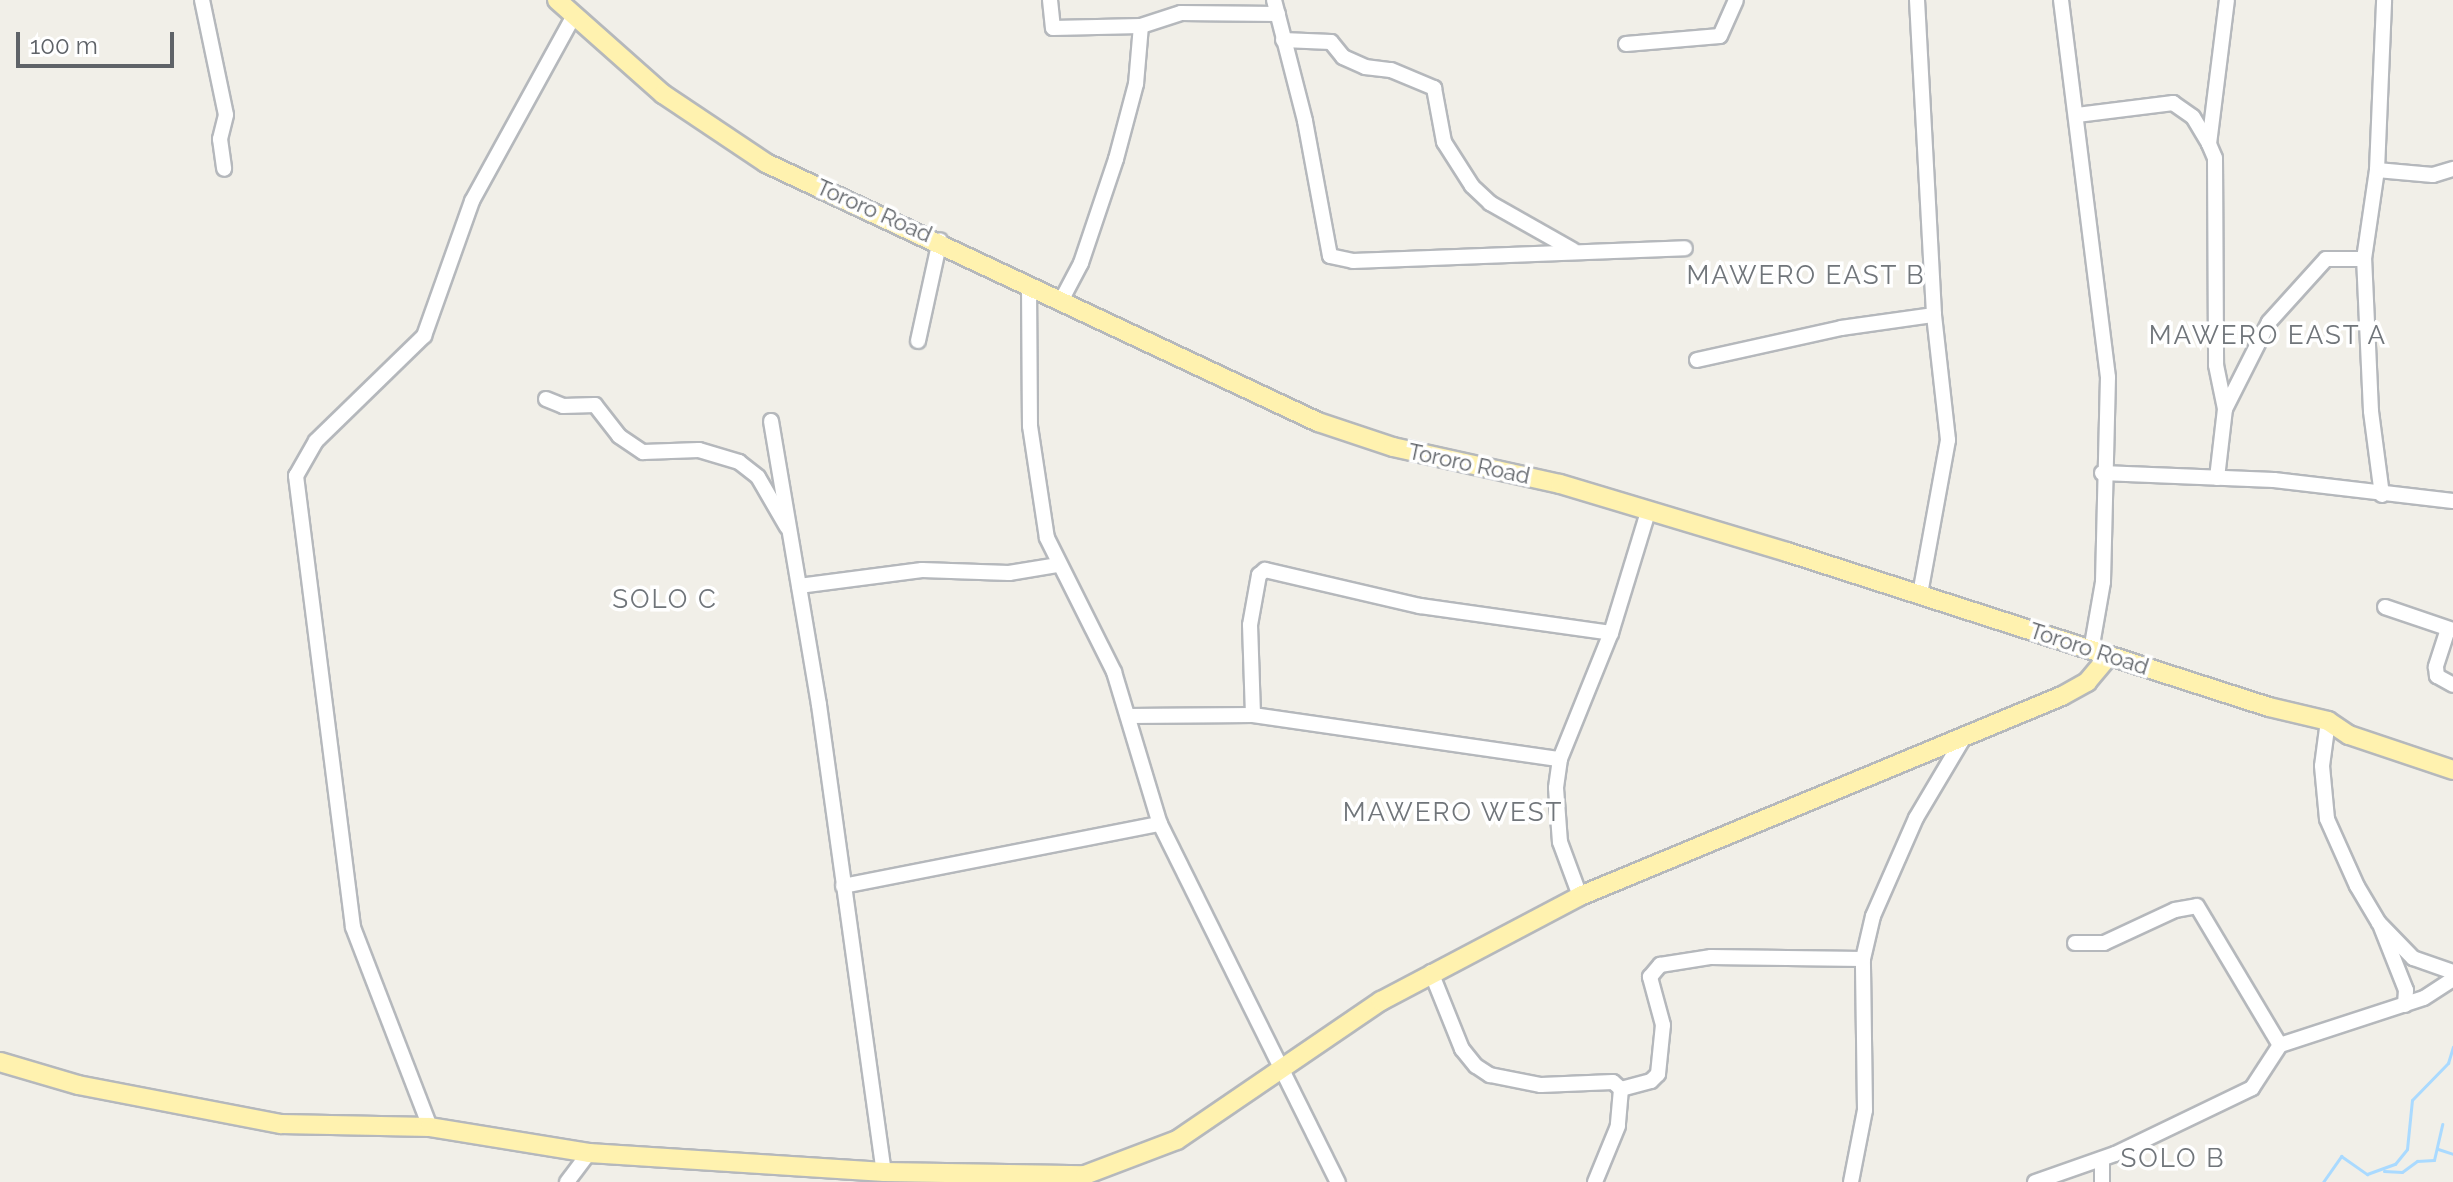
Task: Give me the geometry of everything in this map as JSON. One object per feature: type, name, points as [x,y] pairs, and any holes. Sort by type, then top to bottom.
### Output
[{"type":"main road","name":"Tororo Road","points":[[557,0],[649,83],[735,145],[940,240],[1262,398],[1349,433],[1560,484],[1920,594],[2091,651],[2328,721],[2349,735],[2453,770]]},
{"type":"main road","points":[[0,1062],[78,1085],[281,1124],[430,1127],[589,1153],[884,1172],[1060,1176],[1111,1169],[1177,1140],[1282,1071],[1360,1014],[1431,972],[1580,896],[1677,852],[1963,739],[2078,688],[2109,656]]},
{"type":"street","points":[[202,0],[226,115],[220,139],[224,169]]},
{"type":"street","points":[[1050,0],[1053,28],[1141,26],[1181,13],[1276,7],[1330,256],[1353,261],[1685,248]]},
{"type":"street","points":[[1626,44],[1720,36],[1736,0]]},
{"type":"street","points":[[1917,0],[1934,315],[1948,456],[1920,594]]},
{"type":"street","points":[[2061,0],[2107,357],[2102,473],[2105,551],[2091,651]]},
{"type":"street","points":[[2209,144],[2227,0]]},
{"type":"street","points":[[2382,495],[2371,411],[2364,259],[2377,170],[2384,0]]},
{"type":"street","points":[[430,1127],[353,927],[296,476],[316,441],[424,336],[472,201],[575,14]]},
{"type":"street","points":[[1061,301],[1081,263],[1116,159],[1136,84],[1141,26]]},
{"type":"street","points":[[1283,40],[1331,42],[1354,62],[1391,70],[1434,88],[1444,142],[1472,186],[1490,203],[1573,250]]},
{"type":"street","points":[[2077,115],[2173,103],[2193,117],[2215,158],[2216,365],[2225,409],[2217,478]]},
{"type":"street","points":[[2377,170],[2433,175],[2453,169]]},
{"type":"street","points":[[918,341],[940,240]]},
{"type":"street","points":[[2225,409],[2269,322],[2295,289],[2332,256],[2364,259]]},
{"type":"street","points":[[1029,285],[1032,452],[1039,514],[1058,565],[1101,644],[1129,716],[1160,824],[1338,1182]]},
{"type":"street","points":[[1697,360],[1841,328],[1934,315]]},
{"type":"street","points":[[546,399],[563,406],[595,405],[619,436],[643,452],[699,450],[739,462],[758,477],[792,534]]},
{"type":"street","points":[[771,421],[792,534],[884,1172]]},
{"type":"street","points":[[2102,473],[2343,486],[2382,495],[2453,501]]},
{"type":"street","points":[[1580,896],[1560,842],[1556,788],[1560,759],[1611,633],[1648,512]]},
{"type":"street","points":[[799,586],[922,570],[1009,573],[1058,565]]},
{"type":"street","points":[[1253,715],[1250,625],[1259,575],[1265,570],[1420,606],[1611,633]]},
{"type":"street","points":[[2385,607],[2450,630],[2436,667],[2437,676],[2453,685]]},
{"type":"street","points":[[1129,716],[1253,715],[1560,759]]},
{"type":"street","points":[[2328,721],[2322,766],[2327,819],[2379,923],[2406,990],[2405,1005]]},
{"type":"street","points":[[1851,1182],[1865,1110],[1863,959],[1873,916],[1916,818],[1963,739]]},
{"type":"street","points":[[843,886],[1160,824]]},
{"type":"street","points":[[2075,943],[2104,943],[2175,910],[2197,906],[2280,1045]]},
{"type":"street","points":[[2379,923],[2413,958],[2453,972]]},
{"type":"street","points":[[1621,1089],[1651,1081],[1658,1074],[1664,1037],[1650,977],[1660,965],[1711,957],[1863,959]]},
{"type":"street","points":[[1431,972],[1462,1049],[1476,1066],[1490,1075],[1541,1085],[1613,1082],[1621,1089]]},
{"type":"street","points":[[2035,1182],[2102,1159],[2252,1088],[2280,1045],[2405,1005],[2453,979]]},
{"type":"street","points":[[1595,1182],[1618,1126],[1621,1089]]},
{"type":"street","points":[[567,1182],[589,1153]]},
{"type":"street","points":[[2102,1159],[2102,1182]]},
{"type":"waterway","points":[[2323,1182],[2341,1156],[2367,1174],[2395,1164],[2407,1149],[2412,1100],[2448,1063],[2453,1047]]},
{"type":"waterway","points":[[2384,1171],[2402,1172],[2417,1161],[2434,1160],[2442,1124]]},
{"type":"waterway","points":[[2438,1149],[2453,1154]]},
{"type":"district","name":"MAWERO EAST B","points":[[1806,276]]},
{"type":"district","name":"MAWERO EAST A","points":[[2268,336]]},
{"type":"district","name":"SOLO C","points":[[665,600]]},
{"type":"district","name":"MAWERO WEST","points":[[1453,813]]},
{"type":"district","name":"SOLO B","points":[[2173,1159]]}]
